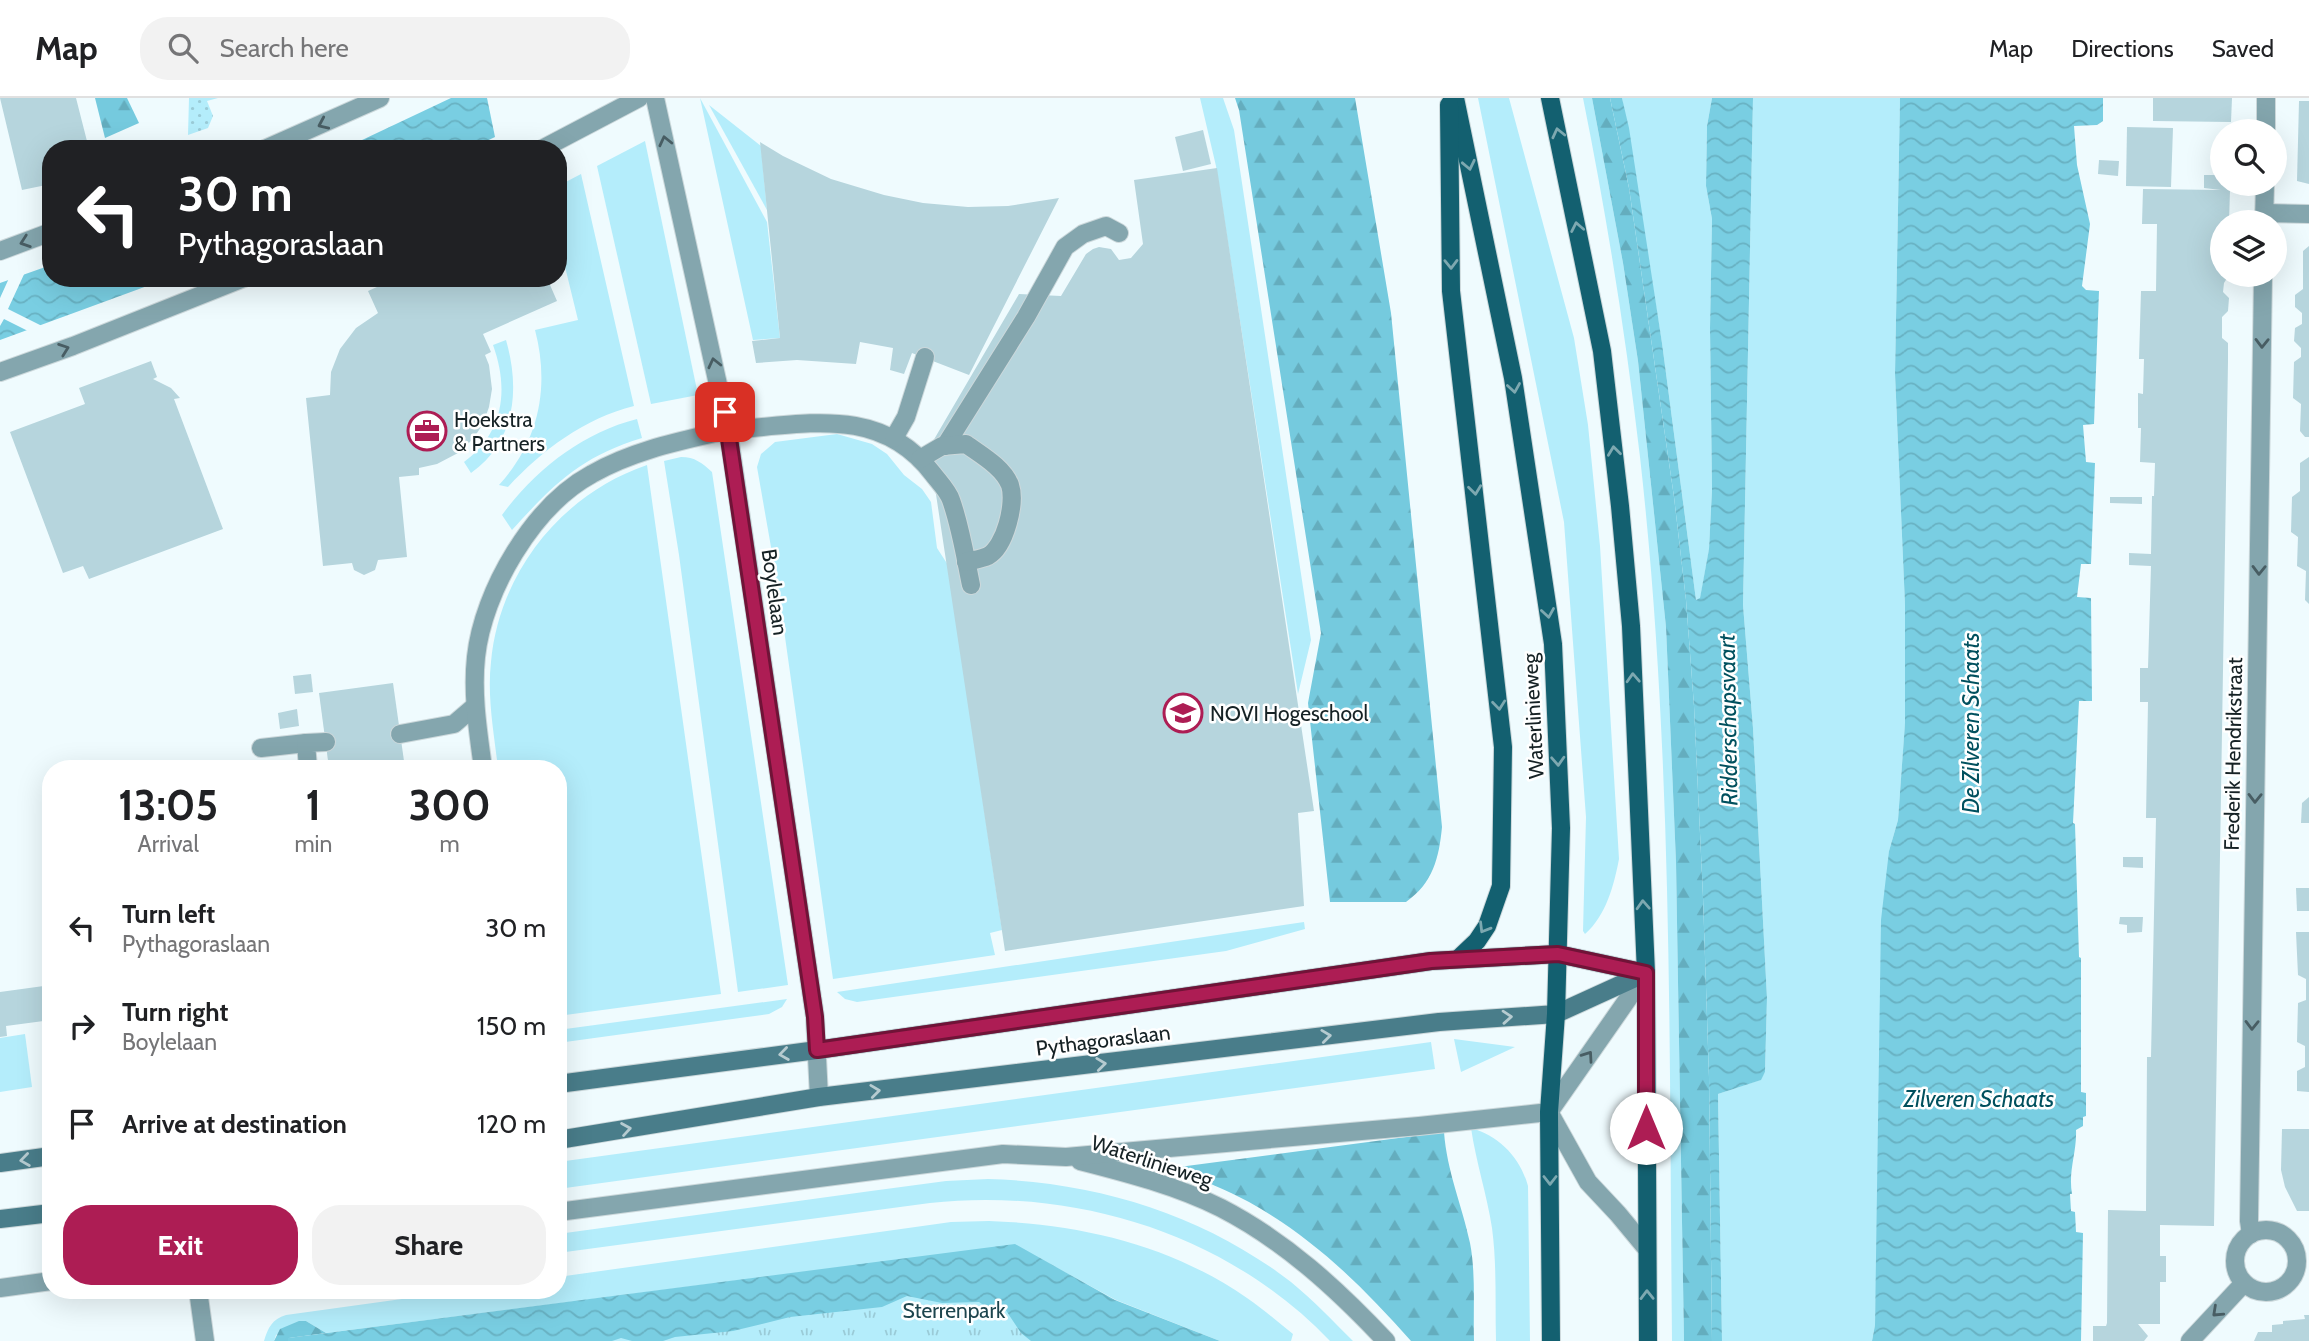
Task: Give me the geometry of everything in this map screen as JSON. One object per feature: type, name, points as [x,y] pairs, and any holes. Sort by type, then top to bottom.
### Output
[{"type":"main road","points":[[1448,98],[1451,291],[1503,747],[1501,886],[1487,926],[1477,941],[1458,959]]},
{"type":"main road","name":"Waterlinieweg","points":[[1455,98],[1513,378],[1553,644],[1561,828],[1556,1014],[1549,1112],[1551,1341]]},
{"type":"main road","points":[[1550,98],[1602,351],[1631,626],[1646,973],[1648,1341]]},
{"type":"main road","name":"Pythagoraslaan","points":[[567,1083],[1458,959],[1558,954],[1646,973]]},
{"type":"main road","name":"Pythagoraslaan","points":[[567,1139],[819,1097],[1438,1023],[1556,1014],[1646,973]]},
{"type":"main road","points":[[0,1163],[42,1157]]},
{"type":"main road","points":[[0,1219],[42,1214]]},
{"type":"street","points":[[285,140],[380,98]]},
{"type":"street","points":[[559,140],[639,98]]},
{"type":"street","name":"Boylelaan","points":[[655,98],[728,430],[815,1017],[819,1097]]},
{"type":"street","points":[[2266,98],[2266,119]]},
{"type":"street","points":[[2287,216],[2309,214]]},
{"type":"street","points":[[946,446],[1026,317],[1065,247],[1083,234],[1106,226],[1119,233]]},
{"type":"street","points":[[0,251],[42,235]]},
{"type":"street","points":[[0,372],[221,287]]},
{"type":"street","name":"Frederik Hendrikstraat","points":[[2252,1234],[2249,1220],[2263,287]]},
{"type":"street","points":[[894,438],[906,417],[925,356]]},
{"type":"street","points":[[482,760],[475,706],[476,656],[488,604],[509,561],[532,528],[562,495],[590,475],[653,447],[728,430],[839,423],[867,428],[894,438],[920,459],[950,497],[971,584]]},
{"type":"street","points":[[920,459],[946,446],[966,444],[993,463],[1010,486],[1011,510],[1004,535],[990,555],[966,562]]},
{"type":"street","points":[[400,734],[454,724],[475,706]]},
{"type":"street","points":[[261,748],[326,742]]},
{"type":"street","points":[[306,743],[307,760]]},
{"type":"street","points":[[567,1211],[1003,1154],[1066,1157],[1549,1112],[1646,973]]},
{"type":"street","points":[[1549,1112],[1588,1182],[1647,1249]]},
{"type":"street","name":"Waterlinieweg","points":[[1066,1157],[1148,1179],[1230,1213],[1280,1243],[1345,1297],[1386,1341]]},
{"type":"street","points":[[2269,1230],[2287,1238],[2297,1254],[2302,1275],[2284,1287],[2261,1292],[2244,1283],[2236,1267],[2239,1246],[2252,1234],[2269,1230]]},
{"type":"street","points":[[0,1288],[42,1282]]},
{"type":"street","points":[[2190,1341],[2244,1283]]},
{"type":"street","points":[[199,1299],[205,1341]]},
{"type":"green space","points":[[95,98],[127,98],[139,123],[105,138]]},
{"type":"green space","points":[[189,98],[218,98],[207,101],[213,116],[208,128],[188,135]]},
{"type":"green space","points":[[700,98],[767,222],[780,338],[753,340]]},
{"type":"green space","points":[[1200,98],[1223,98],[1234,130],[1311,640],[1298,694],[1216,166]]},
{"type":"green space","points":[[1235,98],[1355,98],[1391,313],[1442,827],[1433,869],[1423,887],[1406,902],[1330,902],[1308,703],[1321,633]]},
{"type":"green space","points":[[1478,98],[1509,98],[1574,338],[1588,425],[1600,546],[1619,859],[1604,909],[1585,934],[1586,817],[1564,522]]},
{"type":"green space","points":[[1583,98],[1592,98],[1623,263],[1638,361],[1666,627],[1676,862],[1684,1341],[1672,1341],[1664,788],[1651,567],[1622,322]]},
{"type":"green space","points":[[1592,98],[1610,98],[1629,188],[1674,497],[1686,600],[1703,897],[1709,1077],[1712,1341],[1684,1341],[1676,862],[1666,627],[1638,361],[1623,263]]},
{"type":"green space","points":[[1622,98],[1712,98],[1707,126],[1706,186],[1712,219],[1712,490],[1709,550],[1700,599],[1696,600],[1662,343]]},
{"type":"green space","points":[[1753,98],[1900,98],[1895,374],[1905,605],[1905,724],[1898,820],[1889,851],[1875,1325],[1872,1341],[1722,1341],[1718,1094],[1760,1080],[1765,1072],[1767,998],[1753,728],[1743,605]]},
{"type":"green space","points":[[709,105],[761,146],[767,210]]},
{"type":"green space","points":[[645,141],[698,395],[651,404],[597,166]]},
{"type":"green space","points":[[581,174],[634,406],[598,419],[565,437],[535,460],[508,487],[499,485],[524,450],[538,412],[541,372],[535,330],[578,320],[567,275],[567,181]]},
{"type":"green space","points":[[506,340],[513,377],[511,413],[497,446],[471,473],[464,462],[488,438],[499,409],[501,378],[493,345]]},
{"type":"green space","points":[[637,419],[642,438],[601,454],[569,474],[512,530],[502,515],[529,483],[561,455],[579,444],[617,425]]},
{"type":"green space","points":[[837,434],[872,444],[887,454],[904,475],[922,489],[931,502],[937,548],[948,565],[1002,930],[990,933],[995,955],[833,979],[778,587],[757,467],[761,454],[775,442]]},
{"type":"green space","points":[[681,457],[698,461],[712,472],[788,985],[738,992],[664,461]]},
{"type":"green space","points":[[647,465],[721,994],[567,1015],[567,760],[497,760],[490,702],[491,662],[507,597],[521,568],[562,516],[588,495],[616,478]]},
{"type":"green space","points":[[1304,922],[1305,929],[1226,951],[857,1002],[845,999],[837,992]]},
{"type":"green space","points":[[787,999],[782,1007],[769,1014],[567,1042],[567,1029]]},
{"type":"green space","points":[[25,1034],[32,1087],[0,1092],[0,1038]]},
{"type":"green space","points":[[1454,1039],[1515,1047],[1461,1072]]},
{"type":"green space","points":[[1431,1042],[1435,1069],[567,1188],[567,1161]]},
{"type":"green space","points":[[1471,1128],[1491,1136],[1507,1149],[1520,1166],[1528,1186],[1530,1341],[1496,1341],[1492,1228]]},
{"type":"green space","points":[[1444,1132],[1448,1161],[1472,1255],[1474,1341],[1411,1341],[1355,1282],[1295,1231],[1249,1202],[1180,1170],[1179,1167]]},
{"type":"green space","points":[[988,1179],[1029,1182],[1109,1195],[1148,1206],[1222,1238],[1257,1258],[1291,1282],[1353,1341],[1330,1341],[1289,1304],[1245,1272],[1197,1246],[1146,1226],[1093,1211],[1039,1203],[985,1200],[930,1203],[567,1252],[567,1233],[946,1181]]},
{"type":"green space","points":[[989,1221],[1057,1227],[1124,1241],[1156,1251],[1218,1280],[1247,1298],[1293,1334],[1291,1341],[1220,1341],[1116,1300],[1015,1245],[326,1333],[306,1321],[276,1335],[274,1341],[264,1341],[271,1325],[286,1315],[402,1299],[567,1299],[567,1276],[951,1222]]},
{"type":"green space","name":"Sterrenpark","points":[[951,1277],[1109,1341],[400,1341]]},
{"type":"green space","points":[[306,1321],[326,1333],[289,1338],[288,1341],[274,1341],[280,1329]]},
{"type":"water","points":[[451,98],[487,98],[495,137],[489,140],[362,140]]},
{"type":"water","name":"Ridderschapsvaart","points":[[1610,98],[1622,98],[1629,128],[1662,343],[1696,600],[1700,598],[1709,549],[1712,490],[1712,219],[1706,186],[1707,126],[1712,98],[1753,98],[1743,605],[1753,728],[1767,998],[1765,1072],[1761,1080],[1718,1094],[1722,1341],[1712,1341],[1709,1077],[1703,897],[1686,600],[1674,497],[1629,188]]},
{"type":"water","name":"Zilveren Schaats","points":[[1900,98],[2103,98],[2103,121],[2097,125],[2074,126],[2077,165],[2090,224],[2082,286],[2086,290],[2099,291],[2094,424],[2083,425],[2086,462],[2095,463],[2091,564],[2081,564],[2077,597],[2091,598],[2092,701],[2079,701],[2073,823],[2081,958],[2081,1092],[2086,1093],[2086,1116],[2083,1117],[2083,1126],[2076,1130],[2070,1194],[2071,1211],[2075,1212],[2076,1232],[2083,1233],[2081,1341],[1872,1341],[1875,1325],[1881,920],[1889,851],[1898,820],[1905,723],[1905,605],[1895,374]]},
{"type":"water","points":[[42,268],[42,287],[144,287],[0,340],[0,283]]},
{"type":"water","points":[[1015,1244],[1115,1300],[1220,1341],[1031,1341],[1021,1333],[1005,1309],[985,1306],[979,1302],[942,1303],[907,1296],[882,1307],[790,1317],[733,1331],[675,1337],[663,1341],[632,1341],[621,1338],[612,1341],[288,1341],[288,1338]]},
{"type":"pier","points":[[26,270],[8,309],[46,328],[32,333],[4,319],[0,326],[0,298],[10,276]]},
{"type":"building","points":[[0,98],[76,98],[87,140],[42,140],[42,186],[22,190]]},
{"type":"building","points":[[2153,98],[2232,98],[2231,119],[2210,119],[2210,122],[2153,121]]},
{"type":"building","points":[[2299,101],[2309,101],[2309,184],[2297,181]]},
{"type":"building","points":[[2127,127],[2173,128],[2171,187],[2126,186]]},
{"type":"building","points":[[1203,130],[1211,164],[1183,171],[1175,137]]},
{"type":"building","points":[[760,142],[831,179],[884,195],[923,203],[968,207],[1008,206],[1059,198],[969,375],[912,353],[904,374],[890,370],[893,348],[860,342],[856,364],[797,360],[756,363],[752,341],[780,338]]},
{"type":"building","points":[[2099,160],[2119,161],[2118,176],[2098,174]]},
{"type":"building","points":[[1217,168],[1314,811],[1298,813],[1304,906],[1005,951],[929,448],[1019,294],[1061,296],[1086,254],[1093,249],[1111,249],[1119,260],[1131,258],[1143,244],[1134,180]]},
{"type":"building","points":[[2204,175],[2210,175],[2210,189],[2204,188]]},
{"type":"building","points":[[2143,189],[2210,190],[2210,196],[2230,196],[2229,210],[2210,210],[2210,287],[2224,287],[2223,292],[2229,298],[2228,311],[2222,317],[2222,338],[2228,343],[2228,361],[2214,1226],[2160,1225],[2160,1256],[2166,1256],[2166,1282],[2160,1282],[2160,1324],[2138,1324],[2148,1336],[2144,1341],[2093,1341],[2093,1326],[2106,1326],[2107,1323],[2108,1210],[2146,1211],[2147,1057],[2151,1057],[2156,818],[2146,818],[2148,702],[2140,702],[2140,668],[2148,668],[2151,566],[2129,565],[2129,553],[2151,554],[2154,496],[2155,463],[2140,462],[2141,428],[2138,428],[2138,393],[2143,394],[2144,359],[2139,359],[2141,291],[2156,291],[2157,224],[2142,224]]},
{"type":"building","points":[[2309,246],[2309,437],[2305,437],[2300,431],[2301,404],[2293,398],[2294,362],[2301,357],[2301,348],[2294,341],[2295,328],[2302,324],[2302,313],[2295,307],[2295,295],[2303,289],[2303,251]]},
{"type":"building","points":[[377,287],[551,287],[557,301],[483,334],[491,352],[485,355],[492,389],[483,424],[473,439],[458,453],[437,464],[419,468],[419,475],[399,477],[407,557],[378,560],[375,570],[364,575],[354,570],[352,563],[323,566],[306,398],[330,395],[331,372],[340,349],[356,328],[378,313],[368,291]]},
{"type":"building","points":[[151,361],[157,377],[153,379],[171,388],[180,398],[174,399],[223,529],[89,579],[83,566],[63,573],[10,432],[85,404],[79,388]]},
{"type":"building","points":[[2309,457],[2309,604],[2305,600],[2306,571],[2297,566],[2298,537],[2291,532],[2292,497],[2300,491],[2300,463]]},
{"type":"building","points":[[2110,497],[2142,497],[2142,504],[2110,503]]},
{"type":"building","points":[[311,674],[313,692],[295,694],[293,676]]},
{"type":"building","points":[[393,683],[404,760],[328,760],[319,693]]},
{"type":"building","points":[[297,709],[299,726],[280,729],[278,713]]},
{"type":"building","points":[[2309,797],[2309,823],[2301,823],[2302,803]]},
{"type":"building","points":[[2123,857],[2143,857],[2143,868],[2123,867]]},
{"type":"building","points":[[2296,888],[2309,888],[2309,911],[2297,911]]},
{"type":"building","points":[[2120,917],[2143,917],[2142,932],[2127,933],[2127,925],[2119,924]]},
{"type":"building","points":[[2296,932],[2309,932],[2309,1092],[2297,1091],[2297,1071],[2305,1067],[2305,1046],[2297,1042],[2298,1003],[2306,1000],[2306,979],[2298,975]]},
{"type":"building","points":[[42,986],[42,1021],[6,1026],[7,1036],[0,1037],[0,992]]},
{"type":"building","points":[[2282,1129],[2309,1129],[2309,1211],[2297,1211],[2285,1187],[2281,1170]]},
{"type":"building","points":[[2304,1315],[2309,1315],[2309,1341],[2254,1341],[2258,1332],[2272,1332],[2272,1325],[2305,1319]]},
{"type":"place","name":"Hoekstra & Partners","points":[[427,431]]},
{"type":"place","name":"NOVI Hogeschool","points":[[1183,713]]},
{"type":"route","points":[[725,412],[815,1017],[817,1050],[1431,961],[1558,954],[1646,973],[1646,1128]]},
{"type":"water label","name":"De Zilveren Schaats","points":[[1971,723]]}]
